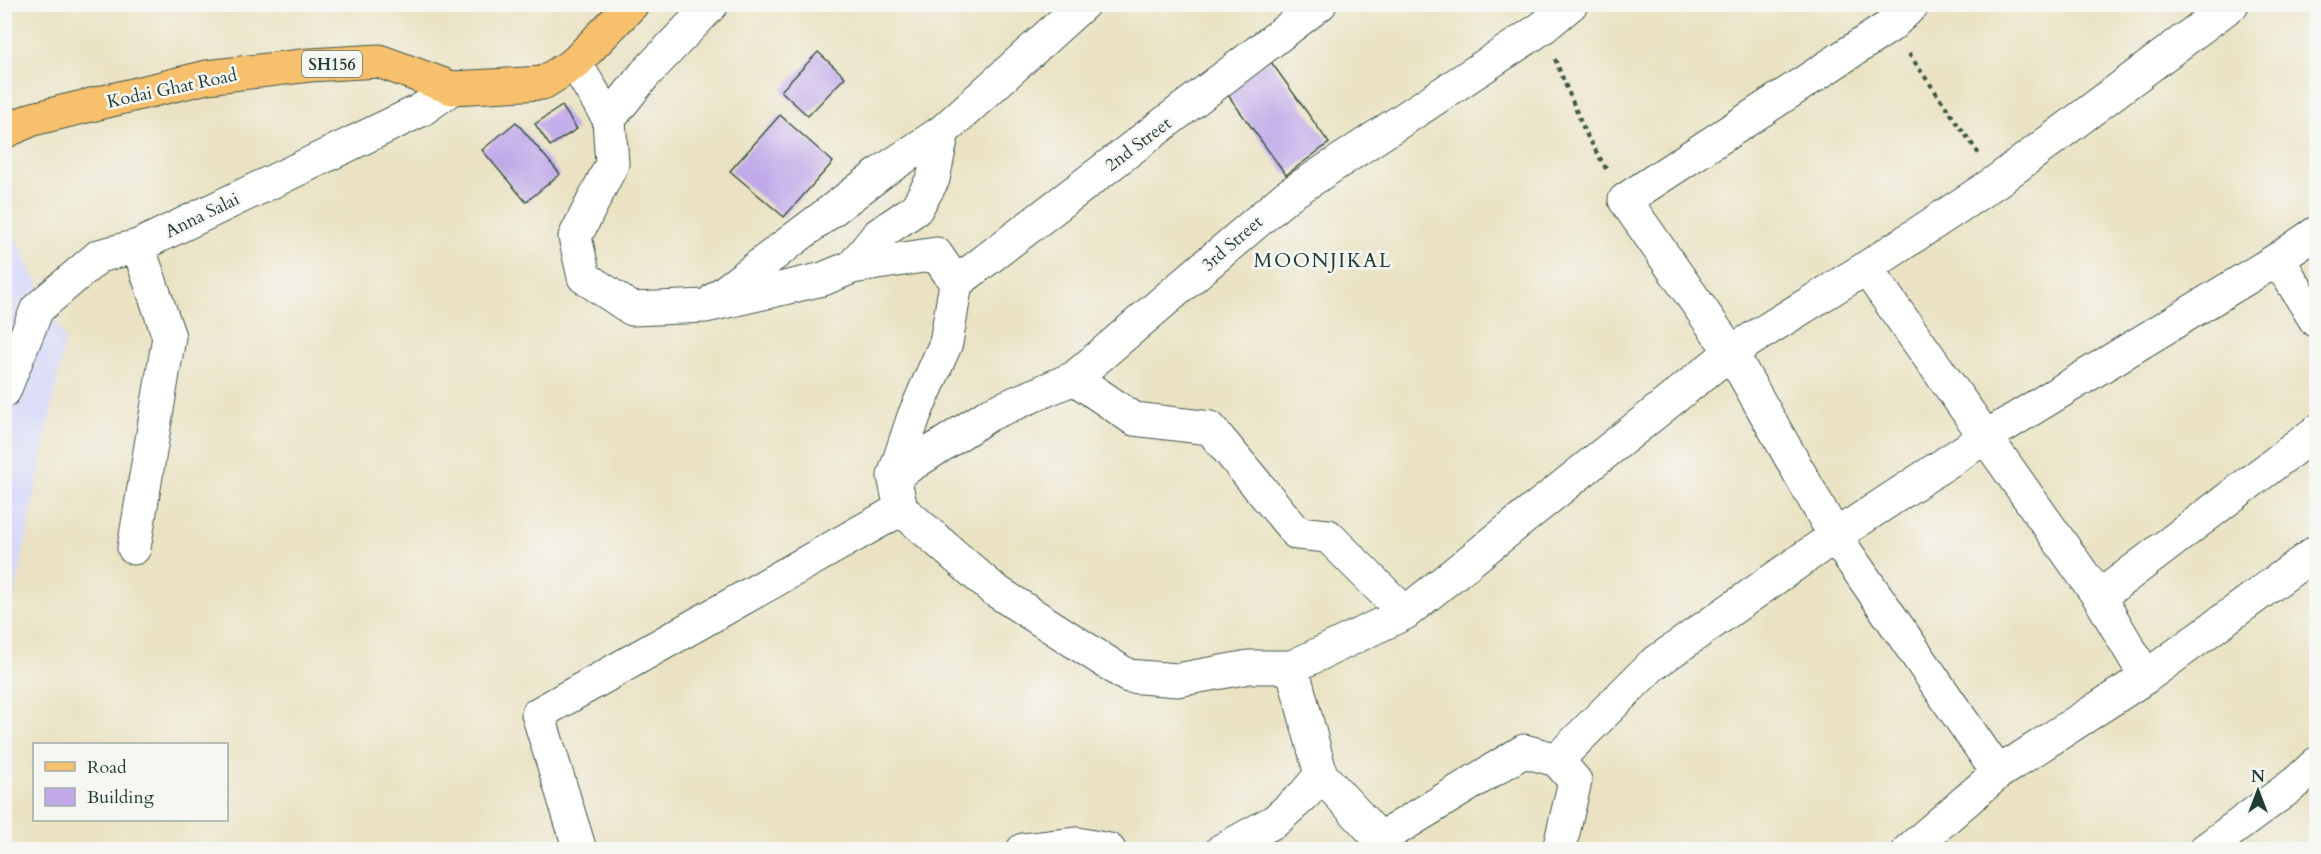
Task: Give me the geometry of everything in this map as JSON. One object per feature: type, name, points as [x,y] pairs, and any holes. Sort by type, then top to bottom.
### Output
[{"type":"main road","name":"Kodai Ghat Road","points":[[4,132],[33,119],[207,77],[310,65],[379,61],[452,88],[543,83],[575,63],[632,4]]},
{"type":"street","points":[[609,119],[645,74],[712,4]]},
{"type":"street","points":[[706,306],[882,172],[943,131],[1083,4]]},
{"type":"street","name":"2nd Street","points":[[956,283],[1320,4]]},
{"type":"street","name":"3rd Street","points":[[894,476],[990,414],[1074,378],[1287,196],[1542,28],[1571,4]]},
{"type":"street","points":[[575,63],[609,119],[612,164],[575,237],[584,277],[632,309],[706,306],[823,279],[852,267],[936,254],[956,283],[946,343],[914,416],[894,476],[901,509],[993,589],[1128,676],[1177,680],[1249,667],[1292,667],[1405,613],[1731,352],[1866,268],[1997,181],[2232,4]]},
{"type":"street","points":[[1901,15],[1625,200],[1731,352],[1835,536],[1998,773]]},
{"type":"street","name":"Anna Salai","points":[[4,391],[37,309],[99,256],[138,246],[421,110],[452,88]]},
{"type":"street","points":[[852,267],[878,235],[916,209],[933,179],[943,131]]},
{"type":"street","points":[[1557,759],[1652,665],[1835,536],[1984,438],[2278,259],[2316,233]]},
{"type":"street","points":[[134,548],[169,337],[138,246]]},
{"type":"street","points":[[2278,259],[2316,321]]},
{"type":"street","points":[[1866,268],[2098,597],[2146,677]]},
{"type":"street","points":[[1074,378],[1134,419],[1210,428],[1297,533],[1328,536],[1405,613]]},
{"type":"street","points":[[2098,597],[2316,432]]},
{"type":"street","points":[[579,849],[538,714],[901,509]]},
{"type":"street","points":[[1909,849],[1998,773],[2146,677],[2316,552]]},
{"type":"street","points":[[1292,667],[1321,775],[1379,846],[1524,751],[1557,759],[1575,781],[1559,849]]},
{"type":"street","points":[[2205,849],[2298,781],[2316,764]]},
{"type":"street","points":[[1222,849],[1275,821],[1305,794],[1321,775]]},
{"type":"street","points":[[1023,849],[1077,844],[1109,849]]},
{"type":"path","points":[[1901,15],[1997,181]]},
{"type":"path","points":[[1542,28],[1585,132],[1625,200]]},
{"type":"shaded area","points":[[5,217],[65,340],[5,645]]},
{"type":"building","points":[[818,52],[845,77],[808,116],[781,91]]},
{"type":"building","points":[[1269,59],[1329,143],[1286,175],[1225,91]]},
{"type":"building","points":[[562,106],[577,129],[550,146],[535,124]]},
{"type":"building","points":[[780,115],[833,162],[784,217],[730,171]]},
{"type":"building","points":[[516,122],[560,174],[526,202],[482,150]]},
{"type":"district","name":"MOONJIKAL","points":[[1323,260]]}]
